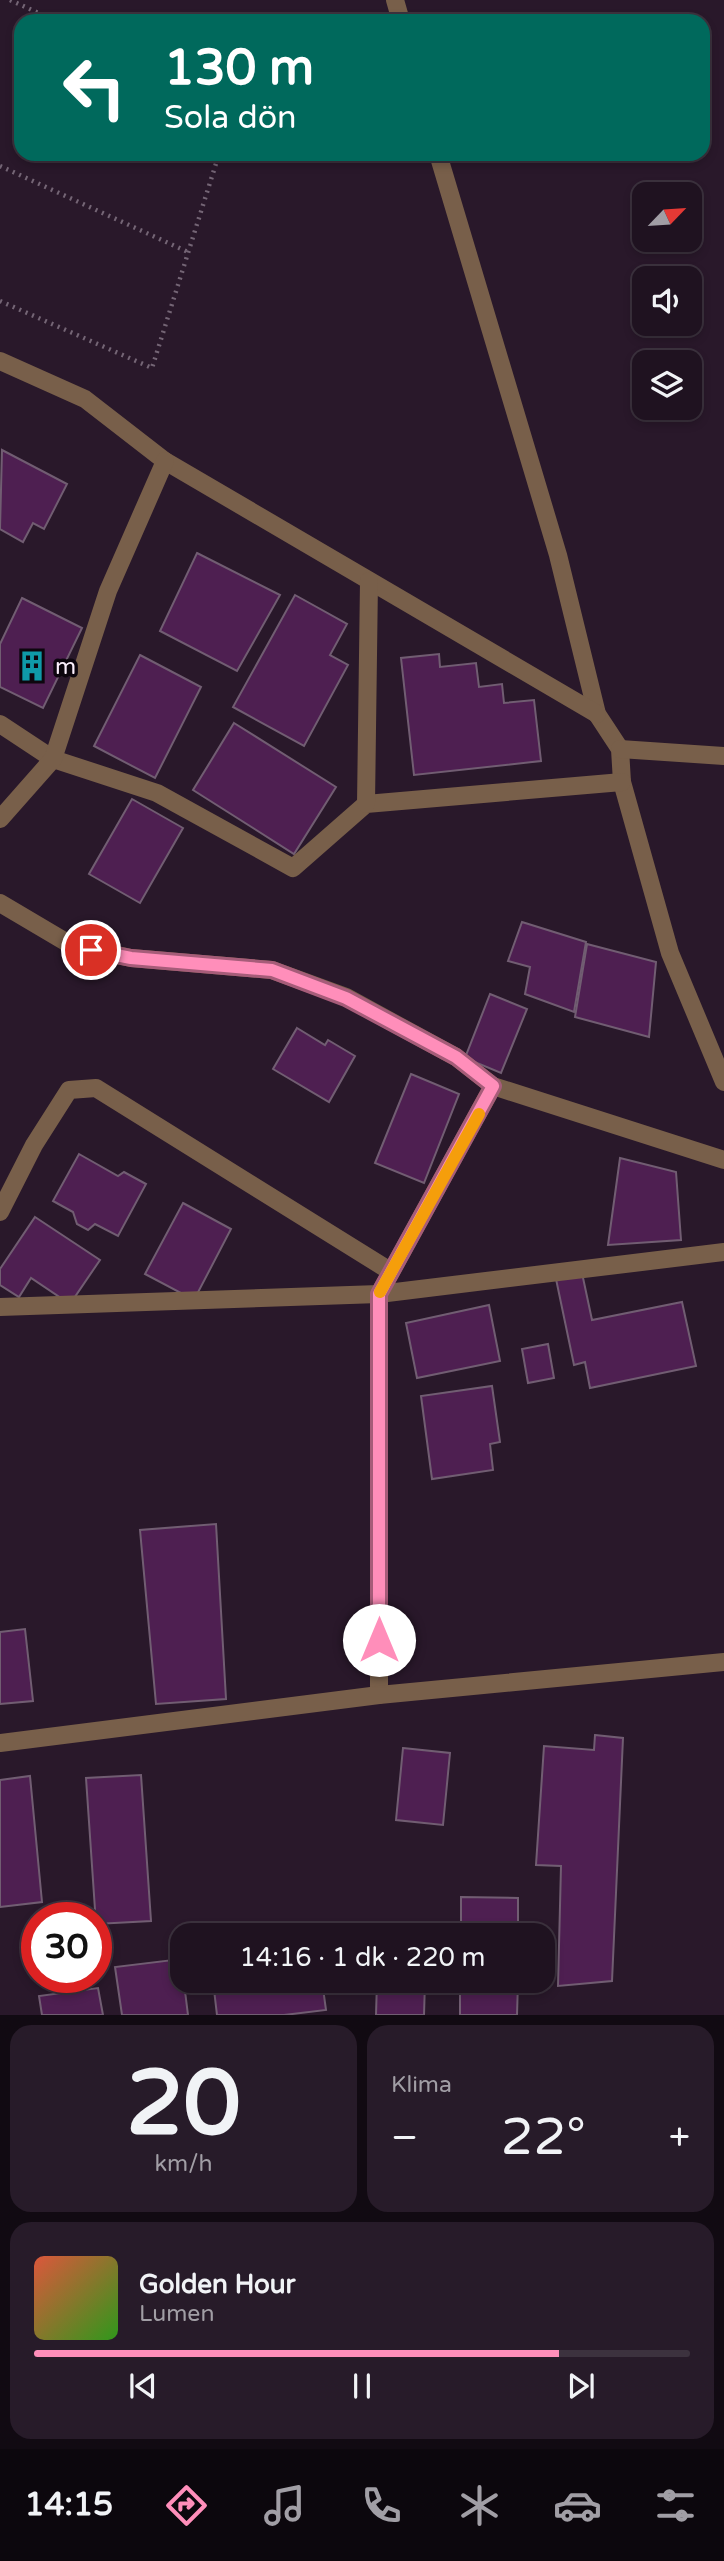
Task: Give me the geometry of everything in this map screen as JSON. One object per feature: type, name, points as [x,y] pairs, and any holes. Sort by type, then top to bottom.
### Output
[{"type":"street","points":[[440,161],[558,555],[597,714],[620,750],[622,782],[670,953],[724,1082]]},
{"type":"street","points":[[0,361],[85,399],[165,461],[597,714]]},
{"type":"street","points":[[0,819],[53,759],[108,591],[165,461]]},
{"type":"street","points":[[366,804],[369,581]]},
{"type":"street","points":[[0,724],[53,759],[158,793],[293,868],[366,804],[622,782]]},
{"type":"street","points":[[620,750],[724,756]]},
{"type":"street","points":[[0,903],[71,945],[131,958],[272,970],[346,998],[456,1057],[493,1086],[724,1160]]},
{"type":"street","points":[[379,1695],[379,1294],[452,1166],[493,1086]]},
{"type":"street","points":[[0,1212],[34,1145],[69,1090],[96,1088],[390,1271]]},
{"type":"street","points":[[0,1307],[379,1294],[724,1252]]},
{"type":"street","points":[[0,1743],[379,1695],[724,1662]]},
{"type":"path","points":[[10,0],[41,14]]},
{"type":"path","points":[[0,301],[152,368],[217,161]]},
{"type":"path","points":[[0,166],[188,252]]},
{"type":"building","points":[[2,450],[67,484],[44,529],[33,523],[23,542],[0,529]]},
{"type":"building","points":[[197,553],[280,595],[237,671],[160,631]]},
{"type":"building","points":[[295,595],[347,624],[330,655],[348,665],[304,746],[233,707]]},
{"type":"building","name":"m","points":[[22,598],[82,628],[43,708],[0,687],[0,644]]},
{"type":"building","points":[[439,654],[440,667],[476,663],[479,687],[502,684],[504,703],[534,700],[541,761],[414,775],[401,658]]},
{"type":"building","points":[[140,655],[201,687],[155,778],[94,746]]},
{"type":"building","points":[[234,723],[336,787],[294,854],[193,790]]},
{"type":"building","points":[[132,799],[183,828],[140,903],[89,874]]},
{"type":"building","points":[[522,922],[586,942],[574,1012],[525,994],[530,967],[508,961]]},
{"type":"building","points":[[587,944],[656,962],[649,1037],[575,1017]]},
{"type":"building","points":[[490,994],[527,1009],[501,1073],[465,1058]]},
{"type":"building","points":[[297,1028],[325,1045],[328,1040],[355,1056],[329,1102],[273,1069]]},
{"type":"building","points":[[411,1074],[459,1094],[424,1183],[375,1163]]},
{"type":"building","points":[[79,1154],[118,1176],[124,1172],[146,1184],[118,1236],[95,1224],[88,1230],[77,1224],[73,1212],[53,1201]]},
{"type":"building","points":[[620,1158],[676,1172],[681,1240],[608,1245]]},
{"type":"building","points":[[183,1203],[231,1229],[194,1300],[145,1274]]},
{"type":"building","points":[[35,1217],[100,1260],[70,1304],[31,1278],[19,1297],[0,1285],[0,1269]]},
{"type":"building","points":[[582,1273],[592,1320],[682,1302],[696,1366],[590,1388],[585,1362],[574,1365],[556,1279]]},
{"type":"building","points":[[489,1305],[500,1361],[417,1378],[406,1323]]},
{"type":"building","points":[[548,1344],[554,1378],[528,1383],[522,1349]]},
{"type":"building","points":[[492,1386],[500,1442],[490,1444],[493,1470],[432,1479],[421,1396]]},
{"type":"building","points":[[216,1524],[226,1699],[156,1704],[140,1530]]},
{"type":"building","points":[[25,1629],[33,1701],[0,1704],[0,1632]]},
{"type":"building","points":[[595,1735],[623,1738],[612,1981],[558,1986],[561,1866],[536,1865],[544,1746],[594,1750]]},
{"type":"building","points":[[403,1748],[450,1753],[443,1825],[396,1820]]},
{"type":"building","points":[[141,1775],[151,1921],[112,1923],[112,1902],[94,1902],[86,1778]]},
{"type":"building","points":[[30,1776],[42,1902],[21,1902],[21,1904],[0,1907],[0,1780]]},
{"type":"building","points":[[461,1897],[518,1898],[518,1923],[461,1923]]},
{"type":"building","points":[[170,1960],[170,1993],[185,1993],[188,2015],[122,2015],[115,1967]]},
{"type":"building","points":[[99,1993],[103,2015],[42,2015],[39,1996]]},
{"type":"building","points":[[214,1993],[324,1993],[326,2010],[284,2015],[217,2015]]},
{"type":"building","points":[[377,1993],[425,1993],[424,2015],[376,2015]]},
{"type":"building","points":[[460,1993],[518,1993],[517,2015],[460,2015]]},
{"type":"slow traffic","points":[[380,1292],[479,1114]]},
{"type":"place","name":"m","points":[[32,666]]},
{"type":"route","points":[[91,950],[131,958],[272,970],[346,998],[456,1057],[493,1086],[452,1166],[379,1294],[379,1640]]}]
